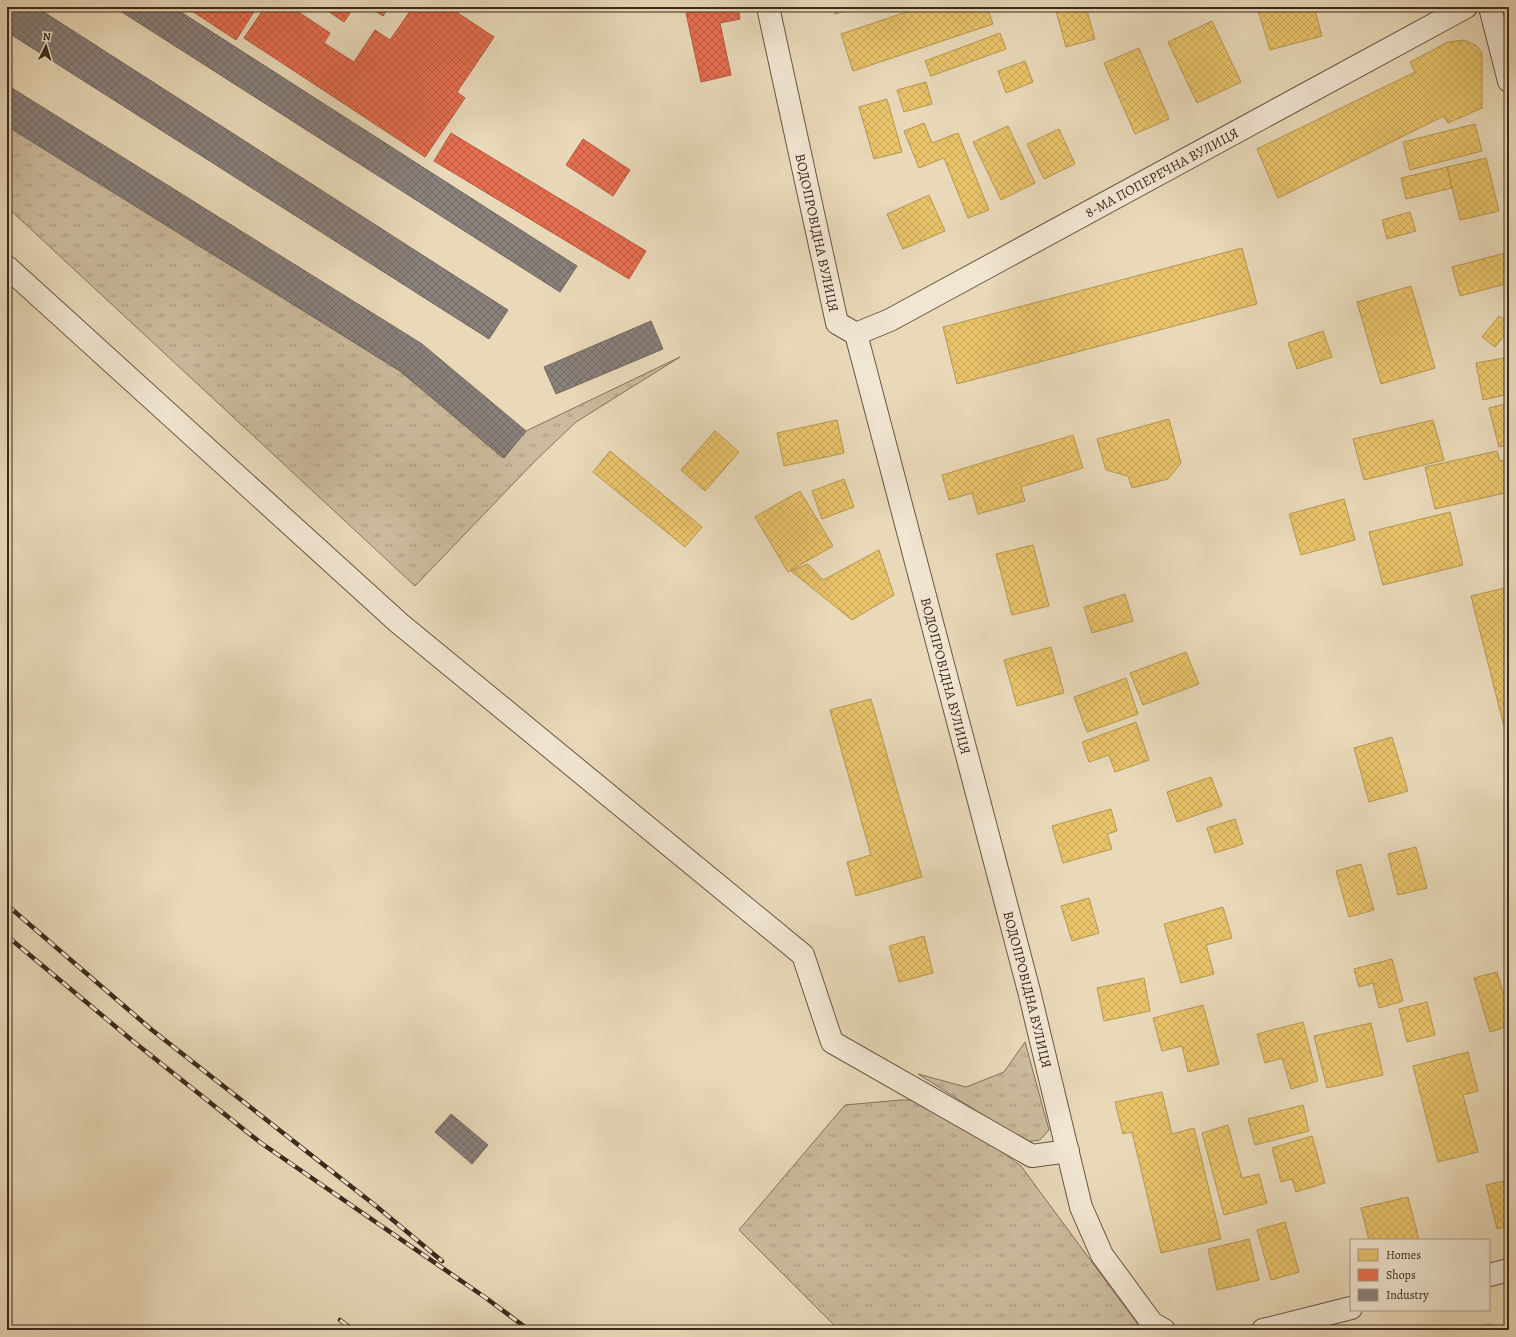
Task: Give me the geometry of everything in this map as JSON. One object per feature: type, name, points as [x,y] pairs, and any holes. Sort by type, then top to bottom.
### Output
[{"type":"street","name":"ВОДОПРОВІДНА ВУЛИЦЯ","points":[[768,7],[837,323],[856,334],[1029,991],[1081,1207],[1102,1255],[1152,1323],[1164,1330]]},
{"type":"street","name":"8-МА ПОПЕРЕЧНА ВУЛИЦЯ","points":[[856,334],[890,320],[1466,7]]},
{"type":"street","points":[[1490,7],[1509,81]]},
{"type":"street","points":[[7,267],[399,623],[803,955],[832,1042],[1032,1156],[1068,1151]]},
{"type":"street","points":[[1490,1275],[1509,1270]]},
{"type":"street","points":[[1263,1330],[1350,1308]]},
{"type":"green space","points":[[7,126],[400,371],[503,458],[526,431],[680,357],[576,422],[535,461],[415,586],[7,207]]},
{"type":"green space","points":[[1025,1042],[1049,1130],[1040,1140],[1026,1142],[918,1074],[966,1087],[1004,1072]]},
{"type":"green space","points":[[915,1100],[978,1134],[1021,1166],[1142,1330],[839,1330],[739,1230],[845,1105]]},
{"type":"building: Homes","points":[[833,7],[860,7],[835,14]]},
{"type":"building: Homes","points":[[921,7],[987,7],[993,24],[853,71],[841,34]]},
{"type":"building: Homes","points":[[1055,7],[1086,7],[1095,39],[1066,47]]},
{"type":"building: Homes","points":[[1257,7],[1314,7],[1322,36],[1270,50]]},
{"type":"building: Homes","points":[[1212,21],[1241,82],[1197,103],[1168,42]]},
{"type":"building: Homes","points":[[1000,33],[1006,49],[931,76],[925,61]]},
{"type":"building: Homes","points":[[1464,40],[1477,46],[1482,53],[1482,108],[1448,123],[1444,116],[1278,198],[1257,149],[1415,72],[1410,62],[1448,42]]},
{"type":"building: Homes","points":[[1139,48],[1169,119],[1135,134],[1104,63]]},
{"type":"building: Homes","points":[[1025,61],[1033,82],[1006,93],[998,71]]},
{"type":"building: Homes","points":[[926,82],[932,104],[904,112],[897,90]]},
{"type":"building: Homes","points":[[887,99],[902,152],[874,159],[859,107]]},
{"type":"building: Homes","points":[[924,123],[932,143],[958,133],[989,210],[968,218],[944,158],[919,168],[904,131]]},
{"type":"building: Homes","points":[[1475,124],[1482,151],[1410,170],[1403,142]]},
{"type":"building: Homes","points":[[1008,126],[1035,183],[1001,200],[973,142]]},
{"type":"building: Homes","points":[[1059,129],[1075,164],[1044,179],[1027,144]]},
{"type":"building: Homes","points":[[1486,158],[1499,211],[1460,220],[1447,167]]},
{"type":"building: Homes","points":[[1447,167],[1452,188],[1406,199],[1401,178]]},
{"type":"building: Homes","points":[[929,195],[945,231],[903,249],[887,214]]},
{"type":"building: Homes","points":[[1410,212],[1416,231],[1387,239],[1382,220]]},
{"type":"building: Homes","points":[[1242,248],[1257,304],[957,384],[943,327]]},
{"type":"building: Homes","points":[[1509,252],[1509,283],[1460,296],[1452,267]]},
{"type":"building: Homes","points":[[1411,286],[1435,368],[1381,384],[1357,302]]},
{"type":"building: Homes","points":[[1499,316],[1509,323],[1509,330],[1495,347],[1482,337]]},
{"type":"building: Homes","points":[[1323,331],[1332,357],[1297,369],[1288,343]]},
{"type":"building: Homes","points":[[1509,357],[1509,394],[1483,400],[1476,363]]},
{"type":"building: Homes","points":[[1509,403],[1509,444],[1499,447],[1489,408]]},
{"type":"building: Homes","points":[[1169,419],[1181,463],[1168,479],[1132,488],[1128,476],[1106,470],[1097,439]]},
{"type":"building: Homes","points":[[837,420],[844,453],[784,466],[777,433]]},
{"type":"building: Homes","points":[[1433,420],[1444,460],[1364,480],[1353,439]]},
{"type":"building: Homes","points":[[715,431],[739,452],[705,491],[681,470]]},
{"type":"building: Homes","points":[[1073,435],[1083,468],[1021,487],[1025,501],[978,514],[972,493],[949,500],[942,475]]},
{"type":"building: Homes","points":[[610,451],[702,527],[685,547],[593,472]]},
{"type":"building: Homes","points":[[1497,451],[1500,461],[1509,459],[1509,492],[1435,509],[1425,467]]},
{"type":"building: Homes","points":[[844,479],[854,507],[822,519],[812,491]]},
{"type":"building: Homes","points":[[800,491],[833,546],[788,572],[755,517]]},
{"type":"building: Homes","points":[[1344,499],[1355,540],[1301,555],[1289,514]]},
{"type":"building: Homes","points":[[1450,512],[1463,565],[1383,585],[1369,532]]},
{"type":"building: Homes","points":[[1033,545],[1049,606],[1012,615],[996,554]]},
{"type":"building: Homes","points":[[879,550],[894,595],[852,620],[791,571],[808,564],[823,580]]},
{"type":"building: Homes","points":[[1509,587],[1509,746],[1471,596]]},
{"type":"building: Homes","points":[[1125,594],[1133,621],[1092,633],[1084,607]]},
{"type":"building: Homes","points":[[1051,647],[1064,693],[1017,706],[1004,660]]},
{"type":"building: Homes","points":[[1186,652],[1199,684],[1143,705],[1130,673]]},
{"type":"building: Homes","points":[[1126,678],[1138,714],[1087,732],[1074,697]]},
{"type":"building: Homes","points":[[871,699],[922,877],[856,896],[847,862],[871,855],[830,710]]},
{"type":"building: Homes","points":[[1136,722],[1149,760],[1115,772],[1109,755],[1089,762],[1082,742]]},
{"type":"building: Homes","points":[[1392,737],[1408,791],[1369,802],[1354,748]]},
{"type":"building: Homes","points":[[1211,777],[1222,806],[1177,822],[1167,792]]},
{"type":"building: Homes","points":[[1111,809],[1117,831],[1107,834],[1112,849],[1063,863],[1052,826]]},
{"type":"building: Homes","points":[[1235,819],[1243,844],[1215,853],[1207,828]]},
{"type":"building: Homes","points":[[1416,847],[1427,888],[1398,895],[1388,854]]},
{"type":"building: Homes","points":[[1361,864],[1374,910],[1349,917],[1336,871]]},
{"type":"building: Homes","points":[[1089,898],[1099,933],[1072,941],[1061,906]]},
{"type":"building: Homes","points":[[1223,907],[1232,938],[1206,945],[1214,974],[1181,983],[1164,924]]},
{"type":"building: Homes","points":[[924,936],[933,973],[899,982],[889,946]]},
{"type":"building: Homes","points":[[1392,959],[1403,1001],[1379,1008],[1373,983],[1359,987],[1354,969]]},
{"type":"building: Homes","points":[[1497,972],[1509,1013],[1509,1026],[1490,1032],[1474,978]]},
{"type":"building: Homes","points":[[1144,978],[1150,1011],[1104,1021],[1097,988]]},
{"type":"building: Homes","points":[[1427,1002],[1435,1035],[1407,1042],[1399,1009]]},
{"type":"building: Homes","points":[[1203,1005],[1219,1064],[1188,1072],[1182,1046],[1162,1051],[1153,1018]]},
{"type":"building: Homes","points":[[1303,1022],[1318,1081],[1291,1089],[1282,1058],[1265,1063],[1257,1034]]},
{"type":"building: Homes","points":[[1371,1023],[1383,1075],[1327,1088],[1314,1036]]},
{"type":"building: Homes","points":[[1468,1052],[1478,1091],[1463,1095],[1478,1152],[1438,1162],[1413,1066]]},
{"type":"building: Homes","points":[[1162,1092],[1172,1134],[1194,1128],[1221,1239],[1161,1253],[1132,1132],[1123,1134],[1115,1102]]},
{"type":"building: Homes","points":[[1303,1105],[1309,1131],[1255,1145],[1248,1119]]},
{"type":"building: Homes","points":[[1228,1125],[1242,1178],[1259,1174],[1267,1203],[1224,1215],[1202,1133]]},
{"type":"building: Homes","points":[[1312,1136],[1325,1183],[1296,1192],[1292,1179],[1281,1182],[1272,1148]]},
{"type":"building: Homes","points":[[1509,1180],[1509,1226],[1497,1229],[1486,1185]]},
{"type":"building: Homes","points":[[1408,1197],[1419,1239],[1369,1239],[1361,1208]]},
{"type":"building: Homes","points":[[1285,1222],[1299,1272],[1271,1280],[1257,1230]]},
{"type":"building: Homes","points":[[1249,1239],[1259,1280],[1217,1290],[1208,1249]]},
{"type":"building: Homes","points":[[1491,1324],[1492,1330],[1457,1330]]},
{"type":"building: Shops","points":[[186,7],[257,7],[236,40]]},
{"type":"building: Shops","points":[[265,7],[291,7],[330,33],[324,43],[354,62],[375,30],[390,40],[413,7],[449,7],[494,37],[457,92],[465,98],[425,157],[244,38]]},
{"type":"building: Shops","points":[[322,7],[354,7],[344,22]]},
{"type":"building: Shops","points":[[369,7],[389,7],[383,16]]},
{"type":"building: Shops","points":[[714,7],[738,7],[740,19],[720,23],[731,75],[701,82],[686,13]]},
{"type":"building: Shops","points":[[451,133],[646,251],[629,279],[434,161]]},
{"type":"building: Shops","points":[[583,139],[630,170],[613,196],[566,165]]},
{"type":"building: Industry","points":[[7,7],[36,7],[508,310],[489,339],[7,32]]},
{"type":"building: Industry","points":[[114,7],[173,7],[577,266],[560,292]]},
{"type":"building: Industry","points":[[7,85],[422,344],[526,431],[504,458],[400,371],[7,126]]},
{"type":"building: Industry","points":[[651,321],[663,349],[556,394],[544,367]]},
{"type":"building: Industry","points":[[451,1114],[488,1145],[472,1164],[435,1132]]},
{"type":"railway","points":[[7,905],[152,1030],[376,1206],[442,1261]]},
{"type":"railway","points":[[7,936],[134,1042],[261,1143],[486,1298],[529,1330]]},
{"type":"railway","points":[[340,1320],[353,1330]]}]
